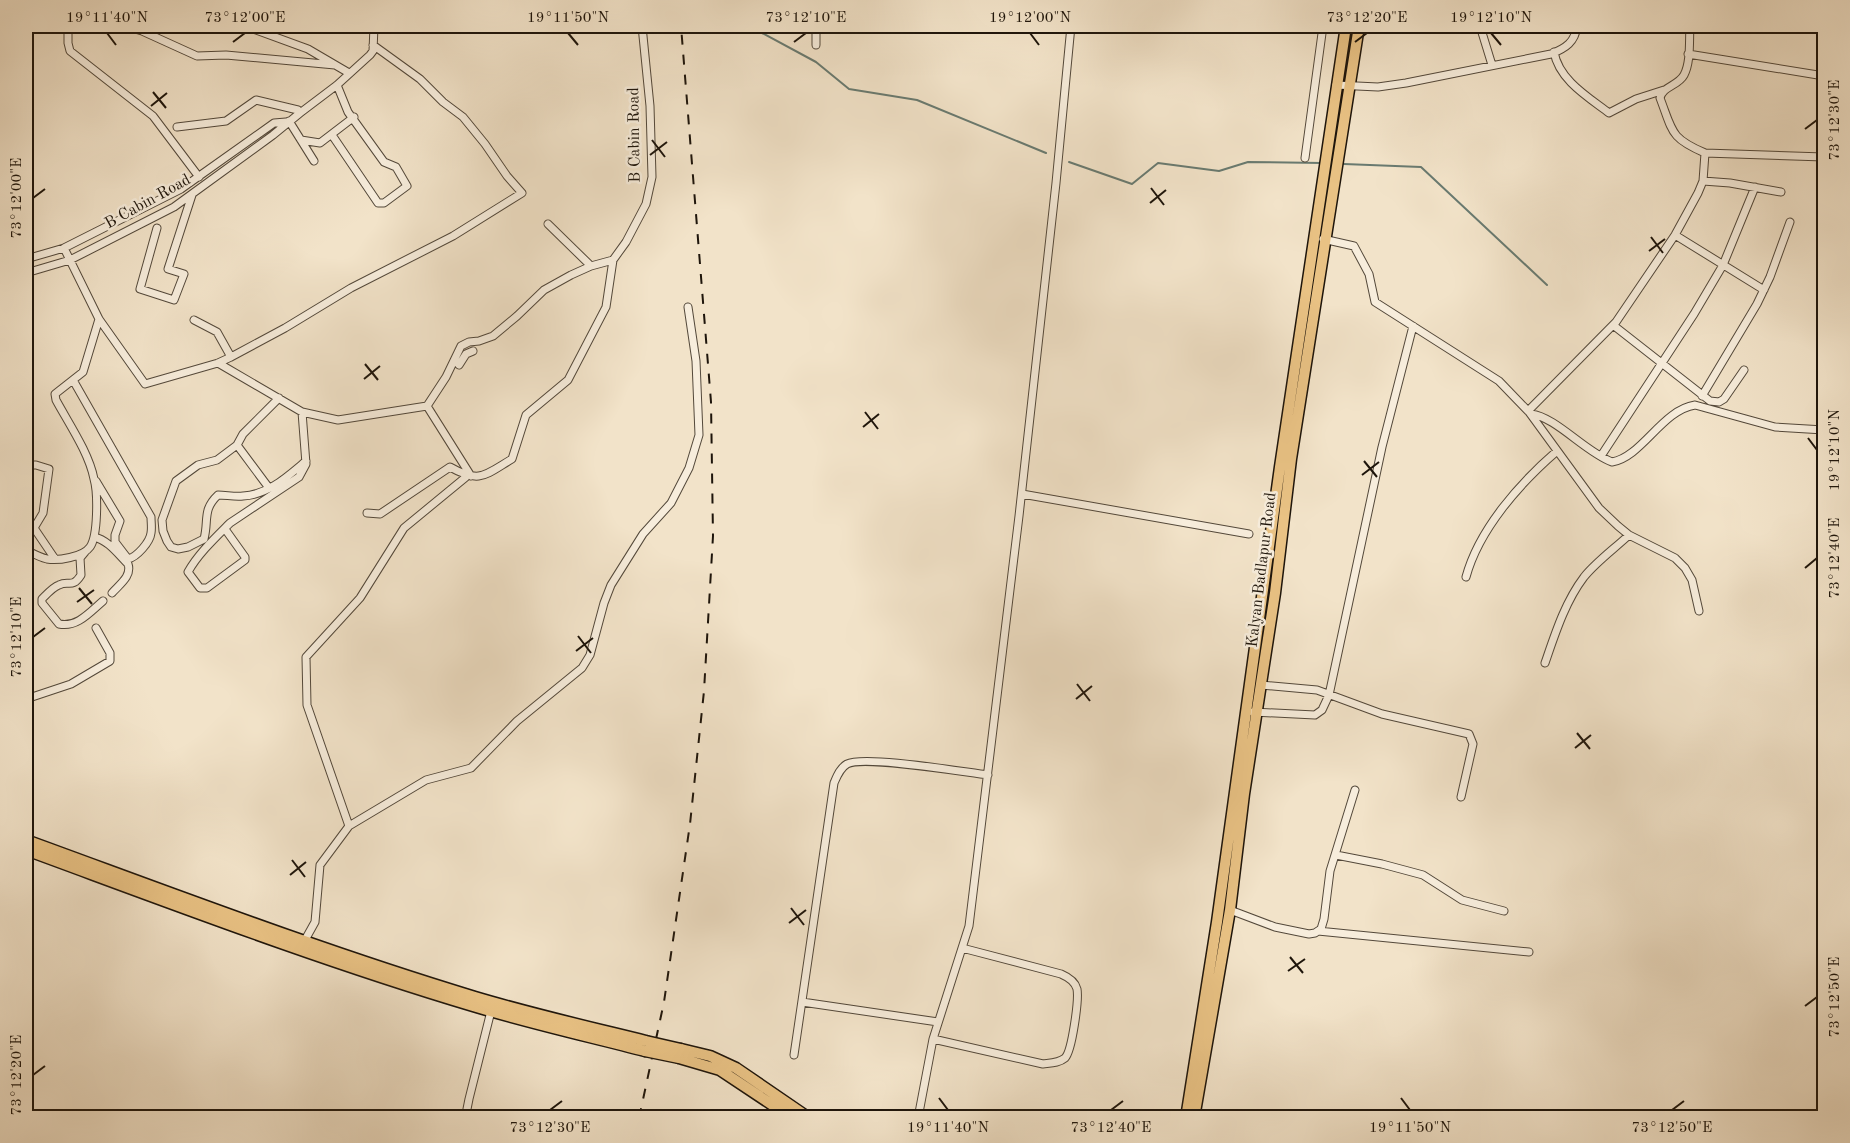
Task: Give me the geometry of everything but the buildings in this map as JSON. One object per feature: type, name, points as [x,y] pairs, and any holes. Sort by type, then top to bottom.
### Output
[{"type":"main road","name":"Kalyan Badlapur Road","points":[[1194,1118],[1294,405],[1332,155],[1336,85],[1346,26]]},
{"type":"main road","name":"Kalyan Badlapur Road","points":[[1332,155],[1359,26]]},
{"type":"main road","name":"Kalyan Badlapur Road","points":[[1186,1118],[1217,955],[1230,910],[1251,712],[1261,685],[1265,621]]},
{"type":"main road","points":[[26,840],[303,944],[646,1046]]},
{"type":"main road","points":[[26,850],[303,944],[491,1011],[724,1061],[809,1118]]},
{"type":"main road","points":[[680,1053],[720,1070],[792,1118]]},
{"type":"street","points":[[68,26],[70,51],[153,116],[199,177]]},
{"type":"street","points":[[124,26],[142,31],[197,56],[226,55],[335,65]]},
{"type":"street","points":[[245,26],[308,49],[349,74]]},
{"type":"street","points":[[64,248],[99,319],[145,384],[218,363],[231,357],[351,288],[453,236],[522,193],[463,117],[443,102],[420,79],[373,48],[374,26]]},
{"type":"street","name":"B Cabin Road","points":[[613,260],[626,242],[646,204],[652,177],[650,106],[642,26]]},
{"type":"street","points":[[816,26],[816,45]]},
{"type":"street","points":[[918,1118],[933,1039],[969,926],[1022,494],[1071,26]]},
{"type":"street","points":[[1305,158],[1323,26]]},
{"type":"street","points":[[1480,26],[1492,65]]},
{"type":"street","points":[[1336,85],[1378,87],[1406,83],[1554,52],[1570,44],[1577,26]]},
{"type":"street","points":[[1554,52],[1556,62],[1567,78],[1610,113],[1636,99],[1664,90],[1680,80],[1685,73],[1690,26]]},
{"type":"street","name":"B Cabin Road","points":[[26,273],[70,260],[174,207],[337,85],[373,48]]},
{"type":"street","points":[[1688,54],[1824,76]]},
{"type":"street","points":[[332,135],[375,201],[384,202],[407,186],[396,167],[384,162],[343,102],[337,85]]},
{"type":"street","points":[[1664,90],[1660,98],[1678,139],[1705,153],[1824,157]]},
{"type":"street","points":[[177,127],[226,121],[256,100],[298,110],[300,113]]},
{"type":"street","points":[[301,140],[318,144],[354,117]]},
{"type":"street","points":[[26,259],[64,248],[181,189],[274,123],[288,122],[314,161]]},
{"type":"street","points":[[1529,412],[1613,325],[1675,235],[1702,181],[1705,153]]},
{"type":"street","points":[[1702,181],[1730,183],[1781,192]]},
{"type":"street","points":[[1601,456],[1695,314],[1723,265],[1755,187]]},
{"type":"street","points":[[157,228],[140,289],[174,300],[184,274],[168,268],[192,195]]},
{"type":"street","points":[[1702,396],[1764,290],[1790,222]]},
{"type":"street","points":[[548,224],[591,266]]},
{"type":"street","points":[[1675,235],[1764,290]]},
{"type":"street","points":[[1320,239],[1354,246],[1370,274],[1375,302],[1499,381],[1529,412],[1599,508],[1629,535],[1675,558],[1684,568],[1692,580],[1699,611]]},
{"type":"street","points":[[367,513],[380,514],[450,467],[468,477],[484,476],[512,459],[526,415],[568,380],[606,307],[613,260],[571,274],[544,290],[493,336],[461,346],[457,361],[463,373]]},
{"type":"street","points":[[303,944],[315,922],[320,865],[349,826],[426,780],[471,768],[517,721],[582,668],[590,655],[611,585],[643,534],[671,503],[689,468],[696,446],[699,435],[696,361],[688,307]]},
{"type":"street","points":[[73,380],[151,517],[151,534],[148,541],[133,558],[128,559],[115,542],[120,521],[94,479],[55,394],[57,390],[83,372],[86,367],[99,319]]},
{"type":"street","points":[[194,320],[217,332],[231,357]]},
{"type":"street","points":[[1613,325],[1710,401],[1719,402],[1729,393],[1744,370]]},
{"type":"street","points":[[1251,712],[1315,715],[1322,710],[1329,694],[1382,447],[1413,326]]},
{"type":"street","points":[[218,363],[302,412],[338,420],[427,406],[457,361],[472,351]]},
{"type":"street","points":[[279,398],[243,434],[237,445],[217,460],[198,465],[176,481],[162,520],[163,531],[171,547],[178,549],[188,547],[204,539],[207,510],[218,495],[245,496],[269,488],[280,483],[306,461]]},
{"type":"street","points":[[1529,412],[1544,417],[1612,462],[1629,454],[1677,412],[1688,406],[1695,405],[1775,427],[1824,430]]},
{"type":"street","points":[[427,406],[468,477]]},
{"type":"street","points":[[225,529],[245,560],[207,588],[200,588],[188,572],[225,529],[299,477],[306,461],[302,412]]},
{"type":"street","points":[[237,445],[269,488]]},
{"type":"street","points":[[1466,577],[1472,557],[1484,535],[1526,480],[1557,451]]},
{"type":"street","points":[[26,465],[49,469],[43,513],[34,528]]},
{"type":"street","points":[[349,826],[307,705],[306,657],[360,598],[404,528],[468,477]]},
{"type":"street","points":[[94,479],[94,537],[90,547],[80,558],[81,575],[73,584],[57,585],[42,599],[42,603],[59,624],[67,626],[77,623],[103,602]]},
{"type":"street","points":[[1022,494],[1249,534]]},
{"type":"street","points":[[26,515],[55,559]]},
{"type":"street","points":[[1545,663],[1557,628],[1577,587],[1586,575],[1629,535]]},
{"type":"street","points":[[94,537],[101,538],[128,564],[127,578],[112,593]]},
{"type":"street","points":[[26,550],[38,556],[55,559],[85,552]]},
{"type":"street","points":[[26,699],[71,684],[110,661],[110,653],[96,628]]},
{"type":"street","points":[[1261,685],[1300,688],[1329,694],[1382,714],[1469,734],[1473,744],[1461,797]]},
{"type":"street","points":[[794,1055],[834,783],[838,773],[846,765],[855,761],[865,761],[988,775]]},
{"type":"street","points":[[1318,931],[1324,919],[1330,871],[1355,790]]},
{"type":"street","points":[[1336,855],[1423,875],[1462,900],[1503,911]]},
{"type":"street","points":[[1230,910],[1275,927],[1309,934],[1318,931],[1529,952]]},
{"type":"street","points":[[933,1039],[1043,1064],[1061,1061],[1070,1052],[1077,999],[1077,989],[1073,981],[1061,974],[962,948]]},
{"type":"street","points":[[802,1002],[938,1022]]},
{"type":"street","points":[[470,1118],[467,1109],[491,1011]]},
{"type":"waterway","points":[[749,26],[816,62],[849,89],[917,100],[1046,153]]},
{"type":"waterway","points":[[1069,162],[1132,184],[1158,163],[1219,171],[1248,162],[1322,163]]},
{"type":"waterway","points":[[1344,164],[1421,167],[1547,285]]},
{"type":"railway","points":[[639,1118],[664,1002],[690,824],[704,691],[713,536],[711,402],[681,26]]}]
